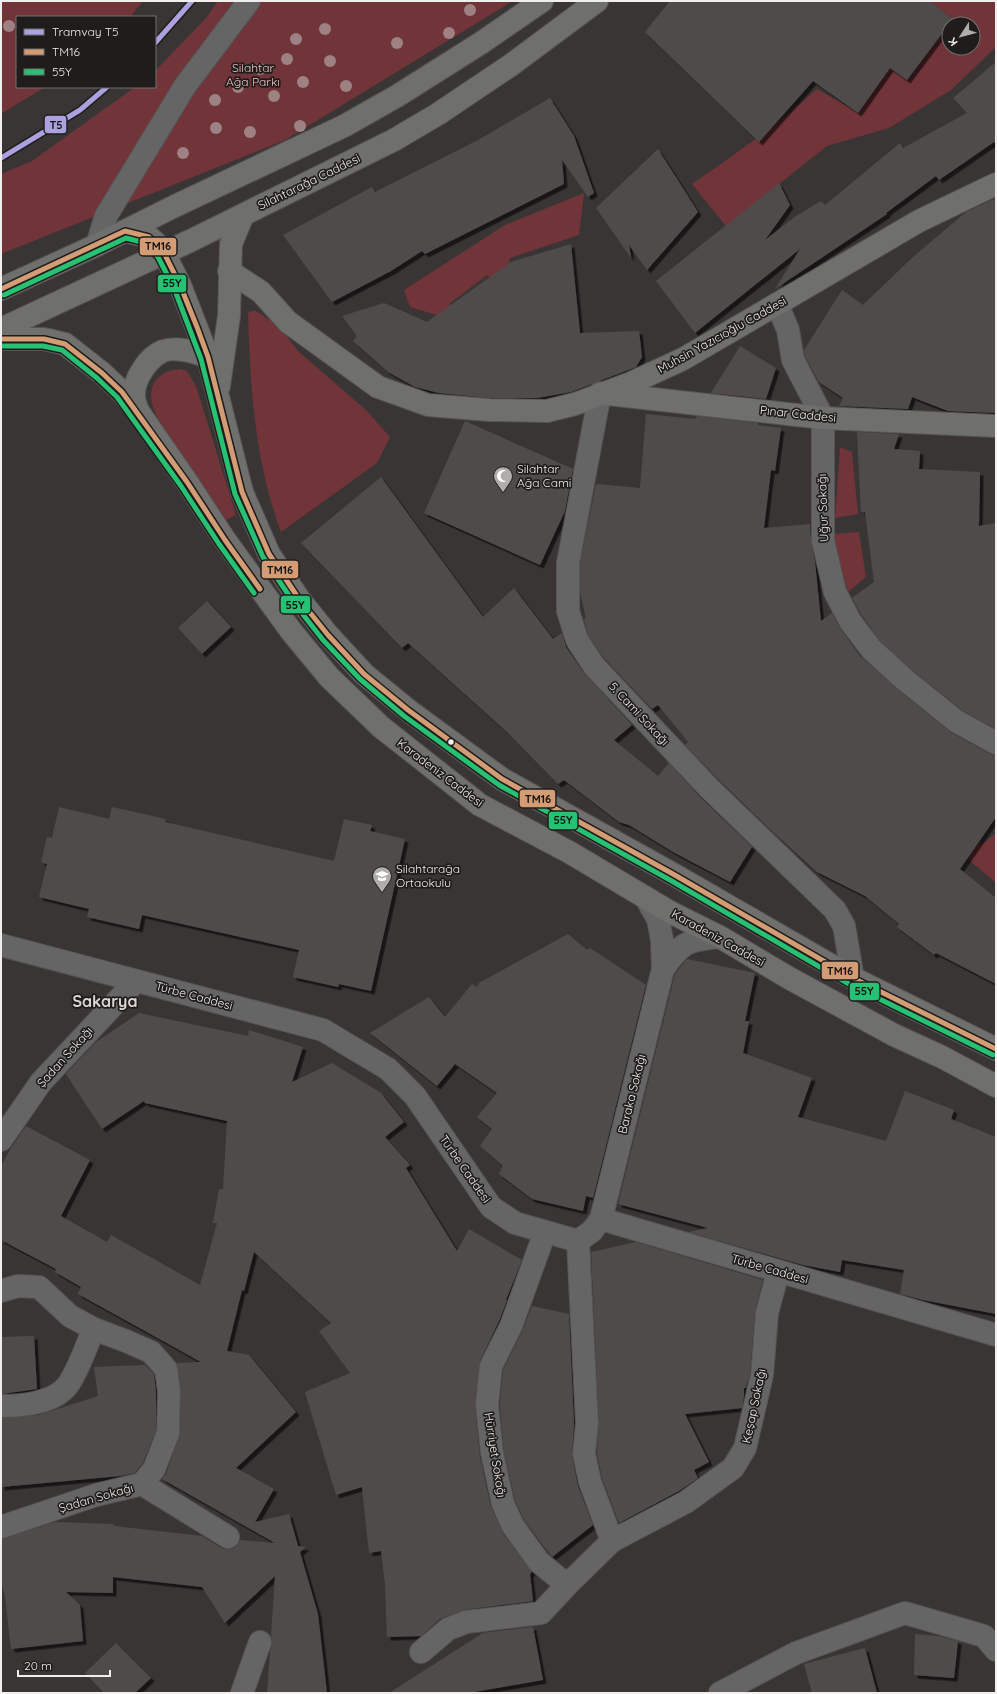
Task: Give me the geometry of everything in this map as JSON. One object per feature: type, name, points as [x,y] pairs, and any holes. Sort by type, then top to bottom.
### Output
[{"type":"main road","points":[[1,289],[97,245],[344,126],[397,96],[481,43],[542,1]]},
{"type":"main road","name":"Silahtarağa Caddesi","points":[[1,328],[164,253],[394,140],[438,114],[511,65],[597,1]]},
{"type":"main road","name":"Muhsin Yazıcıoğlu Caddesi","points":[[229,271],[261,292],[288,322],[378,386],[428,405],[489,410],[547,411],[575,404],[600,393],[630,383],[682,359],[919,221],[996,184]]},
{"type":"main road","points":[[218,397],[229,316],[229,271],[231,244],[243,215]]},
{"type":"main road","points":[[125,231],[149,237],[164,253],[180,285],[208,357],[242,492],[269,554],[309,611],[364,674],[408,710],[502,779],[673,874],[853,978],[996,1049]]},
{"type":"main road","name":"Karadeniz Caddesi","points":[[1,339],[44,339],[65,344],[102,373],[122,392],[138,411],[225,540],[291,631],[329,677],[381,728],[480,805],[569,852],[670,912],[720,937],[789,978],[894,1035],[942,1057],[996,1086]]},
{"type":"main road","points":[[138,411],[134,396],[136,385],[142,371],[153,358],[163,351],[178,350],[193,351],[208,357]]},
{"type":"main road","name":"Pınar Caddesi","points":[[600,393],[823,418],[996,426]]},
{"type":"street","points":[[97,245],[106,216],[185,86],[249,1]]},
{"type":"street","name":"Uğur Sokağı","points":[[777,304],[788,330],[793,360],[823,418],[823,541],[835,592],[847,615],[871,650],[956,721],[996,743]]},
{"type":"street","name":"5. Cami Sokağı","points":[[600,393],[568,563],[568,611],[577,640],[594,666],[709,788],[835,910],[844,926],[853,978]]},
{"type":"street","name":"Baraka Sokağı","points":[[600,1219],[663,969],[662,940],[658,919],[646,898]]},
{"type":"street","name":"Baraka Sokağı","points":[[663,969],[677,950],[697,939],[720,937]]},
{"type":"street","name":"Türbe Caddesi","points":[[1,945],[323,1030],[388,1069],[415,1096],[491,1207],[515,1223],[578,1241]]},
{"type":"street","name":"Şadan Sokağı","points":[[1,1140],[41,1082],[136,981]]},
{"type":"street","points":[[421,1652],[448,1629],[466,1622],[541,1614],[567,1585],[612,1541],[590,1482],[584,1454],[587,1423],[578,1241],[592,1232],[600,1219]]},
{"type":"street","name":"Türbe Caddesi","points":[[600,1219],[996,1335]]},
{"type":"street","name":"Hürriyet Sokağı","points":[[546,1232],[511,1326],[491,1366],[487,1405],[492,1453],[503,1504],[513,1526],[539,1562],[567,1585]]},
{"type":"street","name":"Keşap Sokağı","points":[[612,1541],[686,1502],[733,1468],[745,1448],[762,1375],[766,1314],[778,1272]]},
{"type":"street","name":"Şadan Sokağı","points":[[1,1291],[18,1286],[39,1287],[70,1316],[94,1329],[126,1340],[152,1352],[166,1369],[169,1391],[168,1433],[154,1470],[142,1484],[96,1495],[1,1527]]},
{"type":"street","points":[[1,1406],[19,1406],[57,1395],[67,1386],[94,1329]]},
{"type":"street","points":[[142,1484],[228,1537]]},
{"type":"street","points":[[720,1693],[796,1653],[905,1613],[984,1636],[996,1650]]},
{"type":"street","points":[[242,1693],[260,1642]]},
{"type":"green space","points":[[1,1],[143,1],[131,16],[16,16],[16,88],[43,88],[1,114]]},
{"type":"green space","name":"Silahtar Ağa Parkı","points":[[218,1],[513,1],[285,140],[1,254],[1,174],[32,161],[134,88],[156,88],[156,70],[206,18]]},
{"type":"green space","points":[[929,1],[996,1],[996,47],[951,90],[889,128],[827,146],[726,226],[692,184],[772,127],[817,89],[857,112],[890,68],[908,80],[941,35],[941,56],[981,56],[981,16],[949,16]]},
{"type":"green space","points":[[584,193],[579,235],[510,258],[507,276],[495,282],[487,275],[449,304],[460,322],[410,307],[404,290],[505,225]]},
{"type":"green space","points":[[254,310],[278,325],[298,351],[367,411],[390,437],[377,463],[281,532],[265,479],[252,396],[248,313]]},
{"type":"green space","points":[[181,369],[187,371],[196,386],[236,515],[226,520],[160,423],[154,411],[151,399],[152,388],[158,378],[169,371]]},
{"type":"green space","points":[[840,447],[852,452],[858,514],[835,518]]},
{"type":"green space","points":[[859,532],[866,577],[848,592],[832,534]]},
{"type":"green space","points":[[904,804],[948,817],[983,844],[996,833],[996,883]]},
{"type":"building","points":[[670,1],[929,1],[949,16],[941,16],[941,35],[907,80],[890,68],[858,113],[813,81],[759,142],[645,32]]},
{"type":"building","points":[[996,62],[996,144],[994,142],[939,180],[936,176],[886,213],[887,214],[775,289],[800,249],[695,333],[656,281],[779,183],[790,205],[765,240],[796,216],[821,201],[825,205],[900,143],[903,148],[967,113],[953,98]]},
{"type":"building","points":[[550,98],[574,136],[594,193],[588,197],[562,160],[564,184],[425,254],[422,251],[391,271],[332,302],[283,235],[372,187],[375,192],[478,140]]},
{"type":"building","points":[[658,149],[698,212],[647,270],[629,245],[631,258],[596,208]]},
{"type":"building","points":[[996,198],[996,413],[948,411],[912,397],[908,409],[839,406],[843,398],[819,382],[805,356],[804,350],[842,290],[863,305],[913,257],[966,212]]},
{"type":"building","points":[[571,244],[580,333],[639,331],[642,357],[636,367],[571,392],[537,398],[490,398],[439,393],[415,387],[388,372],[353,341],[357,336],[342,316],[384,303],[427,322],[511,262]]},
{"type":"building","points":[[740,346],[776,368],[766,399],[711,393]]},
{"type":"building","points":[[646,414],[695,419],[697,416],[758,423],[758,425],[781,428],[775,471],[771,470],[764,528],[810,524],[821,621],[832,613],[840,628],[861,657],[896,688],[950,732],[990,754],[996,755],[996,817],[960,869],[996,898],[996,984],[936,953],[934,955],[897,927],[899,924],[865,896],[817,872],[775,834],[685,745],[688,742],[658,705],[652,709],[604,658],[588,635],[580,592],[580,564],[596,484],[640,488]]},
{"type":"building","name":"Silahtar Ağa Cami","points":[[465,421],[573,469],[564,515],[564,513],[540,565],[424,513]]},
{"type":"building","points":[[857,432],[899,434],[894,449],[920,451],[919,469],[980,472],[979,526],[996,523],[996,729],[963,711],[912,670],[880,641],[852,598],[874,582],[865,512],[861,512]]},
{"type":"building","points":[[381,477],[483,617],[514,588],[553,639],[562,633],[566,647],[584,673],[632,725],[614,740],[658,776],[669,763],[700,797],[752,847],[730,882],[673,852],[629,825],[619,822],[564,780],[558,784],[506,731],[408,643],[402,648],[301,543]]},
{"type":"building","points":[[207,601],[231,627],[202,654],[178,628]]},
{"type":"building","points":[[59,807],[109,819],[112,807],[166,819],[165,822],[334,861],[344,819],[372,825],[370,831],[405,839],[371,991],[339,984],[338,987],[293,977],[299,950],[142,915],[139,929],[87,917],[89,909],[39,897],[47,864],[41,862],[47,837],[52,838]]},
{"type":"building","points":[[568,934],[587,950],[590,948],[646,985],[593,1198],[586,1196],[583,1211],[532,1199],[499,1174],[503,1166],[480,1146],[492,1129],[477,1117],[497,1093],[455,1064],[437,1086],[370,1033],[429,997],[445,1017],[472,984],[477,987],[479,983]]},
{"type":"building","points":[[687,959],[755,973],[745,1021],[749,1021],[743,1053],[812,1078],[798,1117],[886,1141],[905,1091],[954,1110],[951,1119],[996,1137],[996,1314],[900,1294],[904,1270],[842,1260],[840,1272],[803,1265],[688,1232],[708,1228],[618,1204],[675,974]]},
{"type":"building","points":[[139,1013],[248,1036],[249,1030],[303,1047],[292,1082],[332,1063],[381,1093],[404,1122],[385,1137],[410,1165],[406,1168],[457,1251],[469,1229],[522,1260],[499,1321],[480,1361],[475,1406],[480,1456],[491,1507],[503,1533],[532,1572],[530,1574],[533,1601],[464,1610],[440,1619],[421,1636],[387,1637],[385,1585],[381,1551],[369,1553],[362,1487],[336,1495],[305,1392],[350,1373],[319,1331],[331,1323],[254,1252],[244,1291],[242,1290],[227,1351],[249,1355],[296,1412],[236,1468],[274,1489],[255,1522],[289,1514],[298,1546],[306,1547],[300,1552],[318,1614],[327,1693],[267,1693],[272,1640],[275,1576],[225,1623],[202,1587],[113,1577],[113,1593],[66,1592],[80,1605],[83,1641],[11,1649],[5,1596],[1,1582],[1,1539],[54,1522],[114,1524],[114,1526],[202,1536],[221,1548],[227,1549],[234,1548],[240,1540],[275,1543],[162,1479],[166,1474],[180,1434],[181,1389],[177,1363],[201,1362],[78,1294],[81,1287],[55,1272],[56,1269],[1,1240],[1,1166],[26,1126],[90,1160],[61,1216],[107,1242],[111,1235],[200,1285],[217,1223],[213,1223],[219,1189],[223,1189],[227,1121],[145,1103],[144,1101],[102,1129],[66,1074],[95,1043]]},
{"type":"building","points":[[636,1242],[763,1280],[755,1312],[750,1373],[746,1388],[744,1388],[742,1408],[685,1414],[709,1462],[694,1470],[698,1478],[679,1491],[619,1523],[602,1478],[597,1453],[599,1422],[591,1252]]},
{"type":"building","points":[[532,1306],[569,1314],[574,1423],[572,1456],[578,1486],[593,1525],[552,1557],[524,1520],[515,1500],[504,1451],[500,1405],[503,1370],[522,1332]]},
{"type":"building","points":[[34,1336],[37,1389],[1,1394],[1,1337]]},
{"type":"building","points":[[145,1365],[154,1374],[156,1392],[156,1431],[143,1463],[135,1473],[120,1476],[1,1487],[1,1418],[39,1415],[98,1396],[94,1367]]},
{"type":"building","points":[[533,1627],[543,1680],[468,1693],[389,1693],[483,1633],[473,1634]]},
{"type":"building","points":[[915,1634],[938,1636],[958,1641],[954,1678],[914,1675]]},
{"type":"building","points":[[116,1643],[151,1678],[135,1693],[104,1693],[85,1673]]},
{"type":"building","points":[[865,1648],[877,1693],[812,1693],[804,1664]]},
{"type":"tram line","name":"T5","points":[[156,42],[192,1]]},
{"type":"tram line","name":"T5","points":[[1,158],[80,110],[106,88]]},
{"type":"transit line","name":"TM16","points":[[1,289],[125,231],[149,237],[164,253],[180,285],[197,327],[208,357],[242,492],[269,554],[299,599],[328,635],[364,674],[408,710],[502,779],[673,874],[853,978],[996,1049]]},
{"type":"transit line","name":"55Y","points":[[4,295],[126,238],[145,243],[158,257],[174,288],[201,359],[235,494],[263,557],[294,603],[323,640],[360,679],[404,716],[499,785],[670,880],[849,984],[993,1055]]},
{"type":"transit line","name":"TM16","points":[[1,339],[44,339],[65,344],[102,373],[122,392],[187,482],[225,540],[260,589]]},
{"type":"transit line","name":"55Y","points":[[1,346],[43,346],[62,350],[97,378],[117,397],[181,486],[219,544],[254,593]]},
{"type":"place","name":"Silahtar Ağa Cami","points":[[503,493]]},
{"type":"place","name":"Silahtarağa Ortaokulu","points":[[382,893]]},
{"type":"district","name":"Sakarya","points":[[105,1001]]}]
